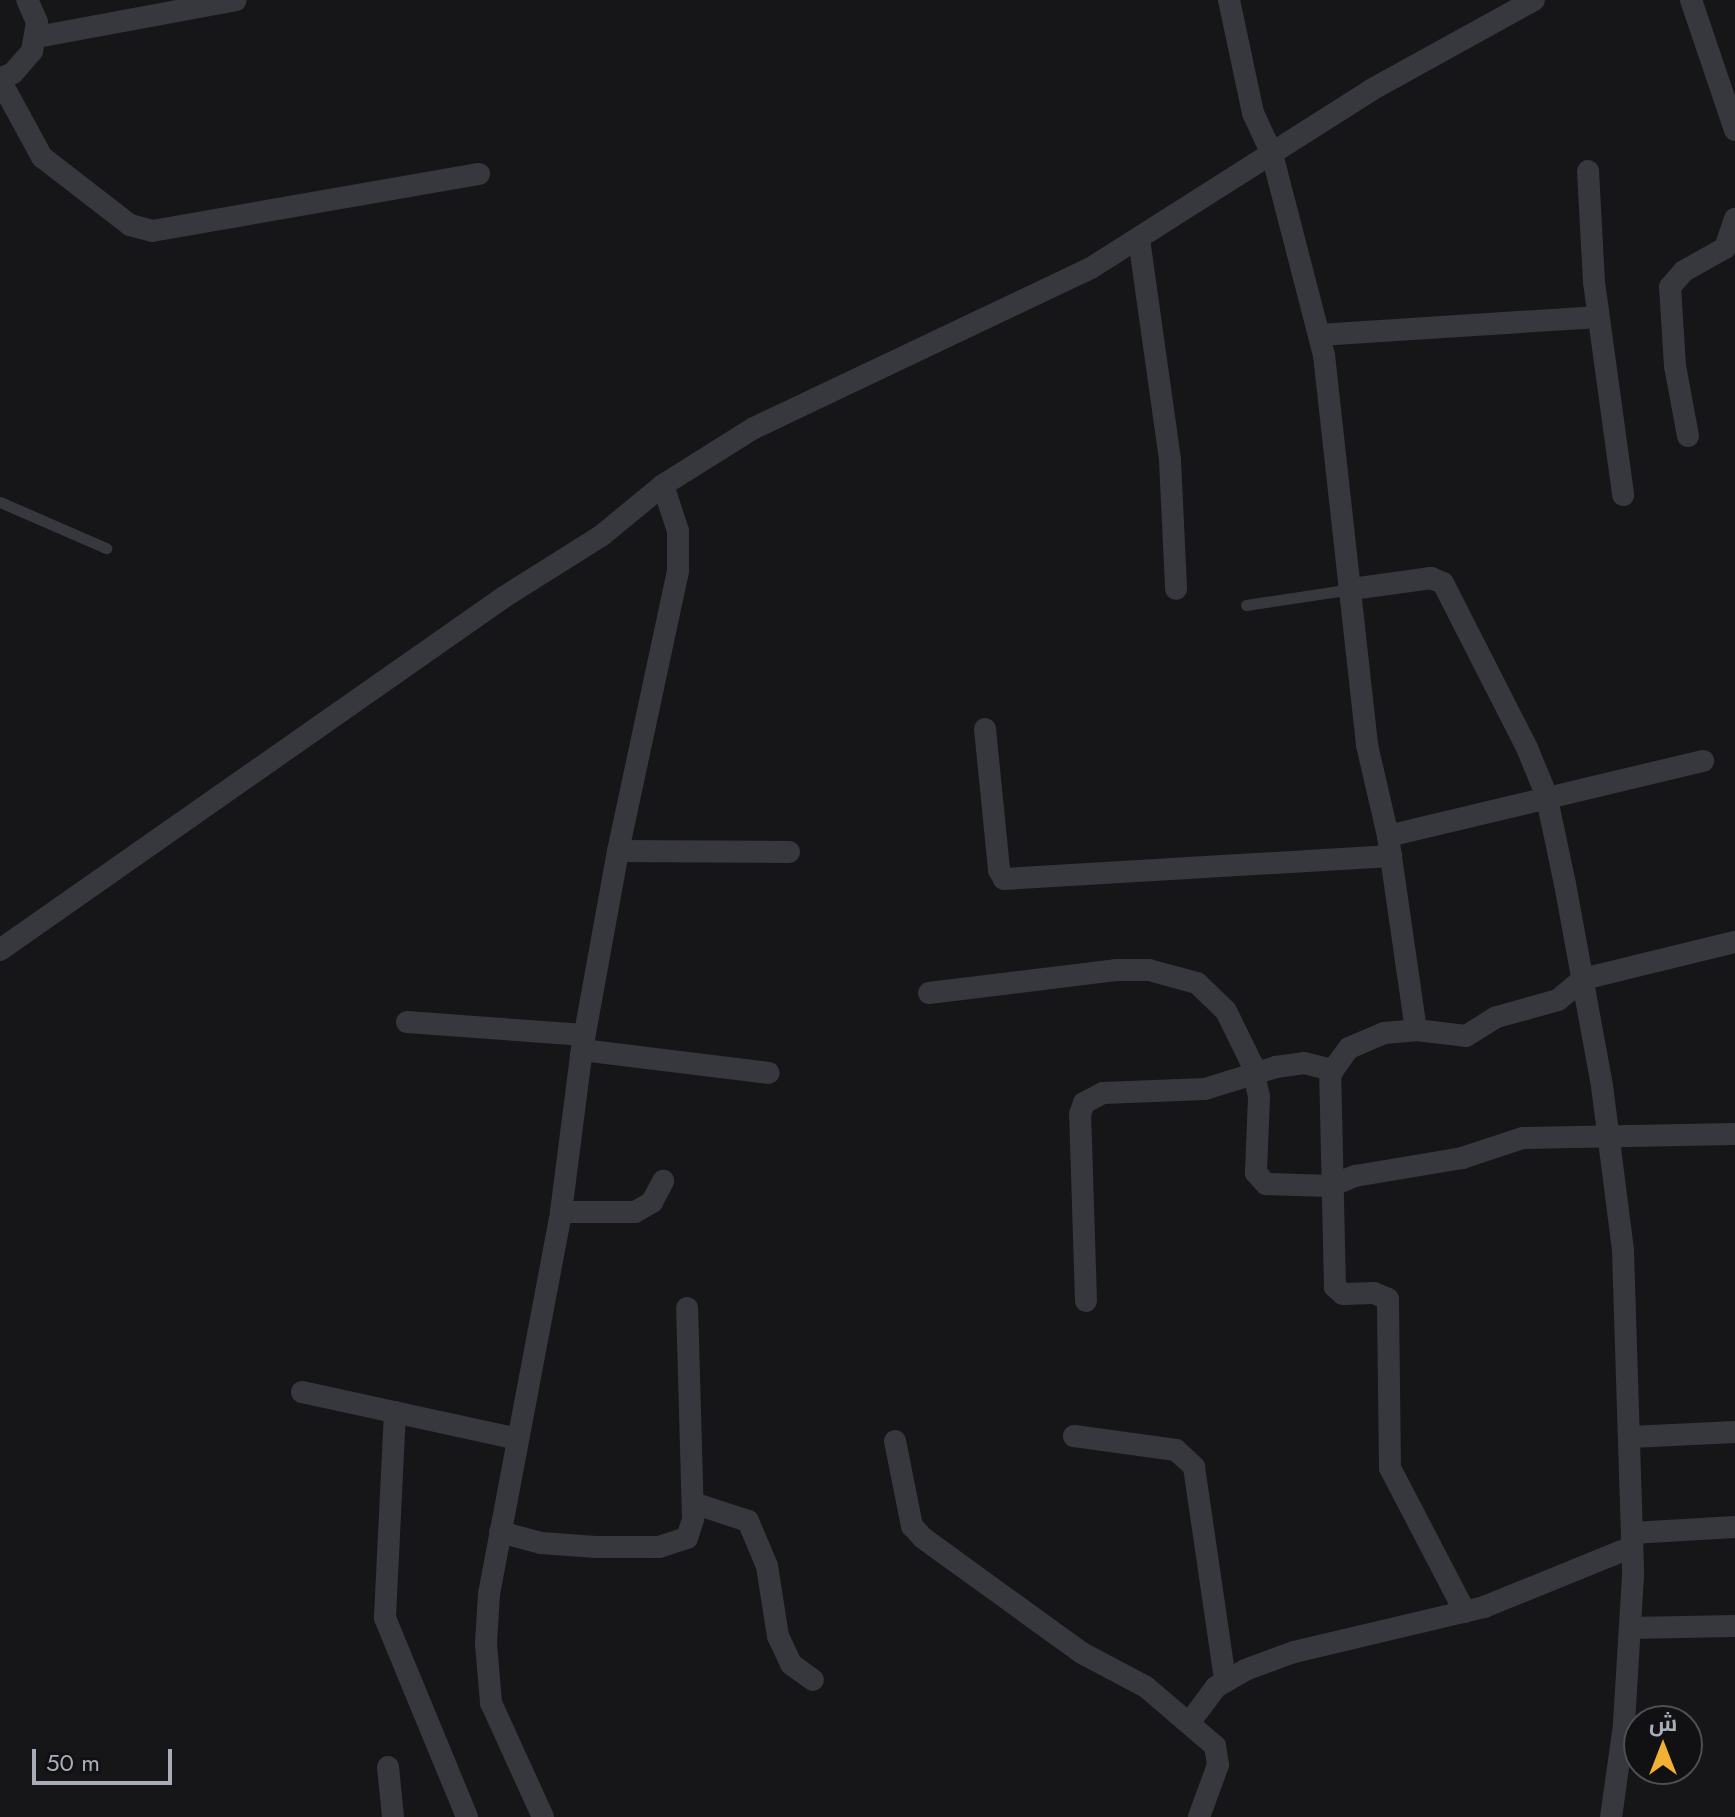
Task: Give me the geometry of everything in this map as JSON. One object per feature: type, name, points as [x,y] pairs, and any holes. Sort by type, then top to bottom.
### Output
[{"type":"street","points":[[27,0],[37,37],[24,63],[0,80],[42,157],[130,225],[152,231],[479,174]]},
{"type":"street","points":[[37,37],[236,0]]},
{"type":"street","points":[[1229,0],[1253,113],[1272,154],[1319,335],[1352,589],[1367,745],[1389,846],[1416,1030]]},
{"type":"street","points":[[0,950],[504,597],[601,536],[663,485],[754,428],[897,365],[1091,268],[1371,90],[1534,0]]},
{"type":"street","points":[[1691,0],[1728,78],[1735,130]]},
{"type":"street","points":[[1588,171],[1598,317],[1623,495]]},
{"type":"street","points":[[1688,436],[1675,366],[1670,287],[1684,271],[1725,248],[1735,219]]},
{"type":"street","points":[[1139,239],[1170,460],[1176,589]]},
{"type":"street","points":[[1319,335],[1598,317]]},
{"type":"street","points":[[543,1817],[491,1703],[486,1643],[500,1532],[561,1212],[584,1042],[618,851],[678,570],[678,531],[663,485]]},
{"type":"street","points":[[1352,589],[1431,578],[1443,583],[1546,794],[1583,979],[1609,1136],[1623,1251],[1632,1540],[1630,1628],[1611,1817]]},
{"type":"street","points":[[985,729],[999,870],[1004,879],[1389,846],[1546,794],[1703,761]]},
{"type":"street","points":[[618,851],[789,852]]},
{"type":"street","points":[[1465,1612],[1390,1468],[1388,1299],[1374,1293],[1343,1294],[1335,1287],[1331,1186],[1333,1070],[1359,1043],[1416,1030],[1466,1036],[1497,1017],[1558,1000],[1583,979],[1735,942]]},
{"type":"street","points":[[929,993],[1116,970],[1181,977],[1197,983],[1226,1011],[1254,1072],[1259,1180],[1331,1186],[1355,1176],[1462,1158],[1507,1141],[1735,1134]]},
{"type":"street","points":[[407,1022],[584,1042],[769,1073]]},
{"type":"street","points":[[1086,1301],[1080,1114],[1084,1103],[1103,1093],[1205,1089],[1254,1072],[1304,1063],[1333,1070]]},
{"type":"street","points":[[561,1212],[635,1212],[652,1202],[663,1181]]},
{"type":"street","points":[[500,1532],[541,1543],[659,1547],[687,1538],[693,1503],[687,1308]]},
{"type":"street","points":[[302,1392],[517,1439]]},
{"type":"street","points":[[395,1412],[385,1618],[467,1817]]},
{"type":"street","points":[[1631,1437],[1735,1432]]},
{"type":"street","points":[[1074,1436],[1176,1450],[1194,1467],[1225,1679]]},
{"type":"street","points":[[895,1441],[912,1526],[923,1538],[1082,1653],[1146,1687],[1190,1722],[1219,1755],[1199,1817]]},
{"type":"street","points":[[693,1503],[748,1521],[767,1566],[778,1636],[791,1664],[813,1680]]},
{"type":"street","points":[[1190,1722],[1225,1679],[1294,1652],[1465,1612],[1632,1540],[1735,1527]]},
{"type":"street","points":[[1630,1628],[1735,1626]]},
{"type":"street","points":[[388,1767],[393,1817]]},
{"type":"lane","points":[[0,502],[106,548]]},
{"type":"lane","points":[[1246,605],[1352,589]]}]
